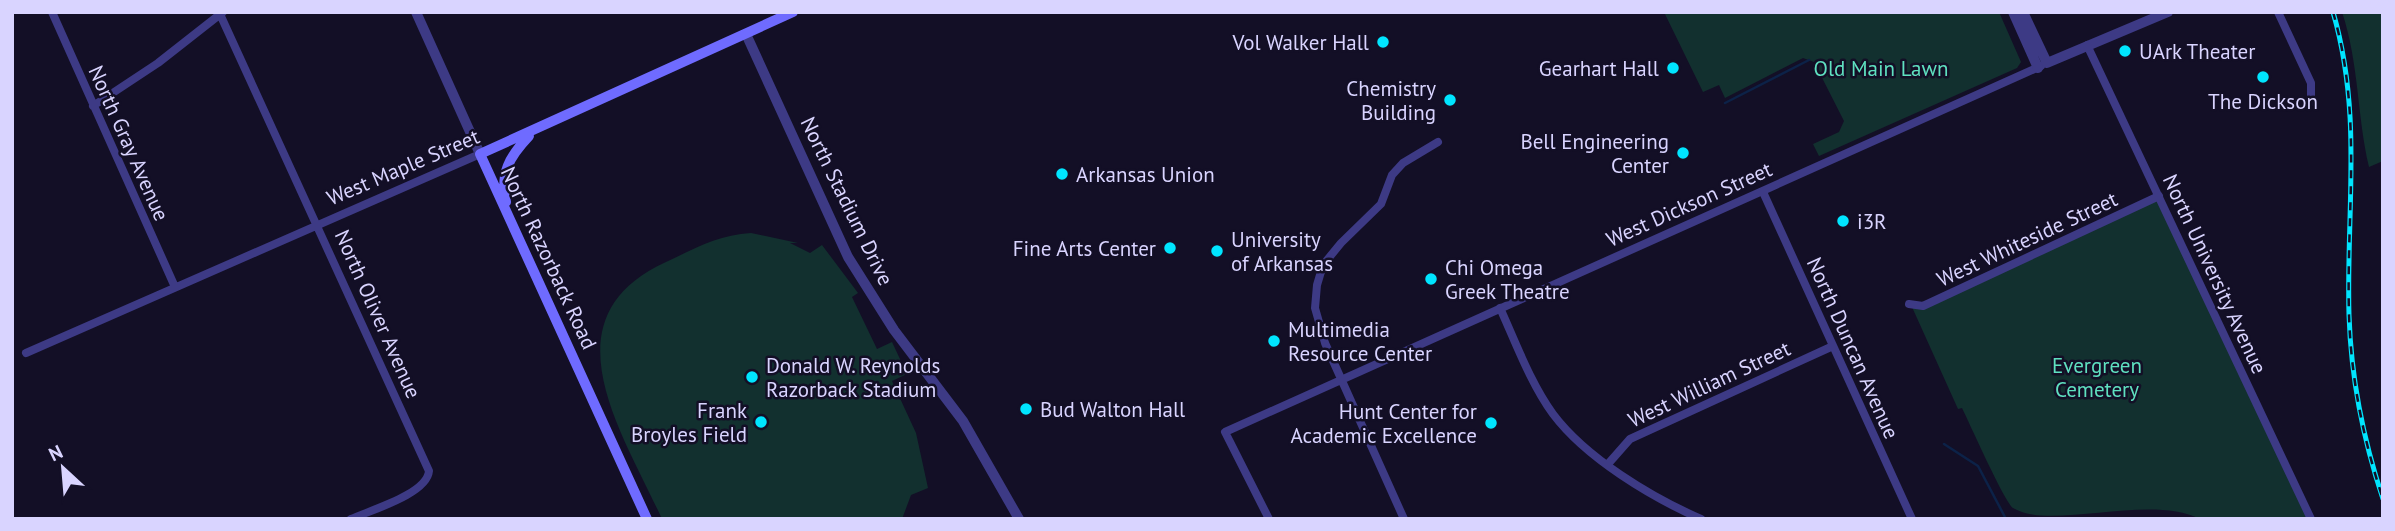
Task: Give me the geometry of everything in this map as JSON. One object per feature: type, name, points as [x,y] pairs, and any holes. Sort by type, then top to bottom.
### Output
[{"type":"main road","name":"West Maple Street","points":[[480,153],[793,12]]},
{"type":"main road","points":[[508,215],[503,175],[508,160],[533,131]]},
{"type":"main road","name":"North Razorback Road","points":[[480,153],[647,519]]},
{"type":"street","name":"North Gray Avenue","points":[[52,12],[175,287]]},
{"type":"street","name":"North Razorback Road","points":[[416,12],[480,153]]},
{"type":"street","points":[[2012,12],[2042,65]]},
{"type":"street","points":[[2023,12],[2042,65]]},
{"type":"street","name":"West Dickson Street","points":[[1269,519],[1226,432],[2042,65],[2168,12]]},
{"type":"street","points":[[2278,12],[2311,83],[2311,102]]},
{"type":"street","points":[[93,106],[158,63],[221,13]]},
{"type":"street","name":"North Oliver Avenue","points":[[221,13],[426,463],[428,478],[420,488],[351,519]]},
{"type":"street","name":"North Stadium Drive","points":[[746,34],[848,257],[894,330],[963,421],[1019,519]]},
{"type":"street","name":"North University Avenue","points":[[2087,45],[2311,519]]},
{"type":"street","points":[[1404,519],[1325,343],[1315,308],[1317,285],[1324,265],[1341,243],[1381,204],[1392,176],[1403,163],[1438,142]]},
{"type":"street","name":"West Maple Street","points":[[26,354],[480,153]]},
{"type":"street","name":"North Duncan Avenue","points":[[1763,192],[1912,519]]},
{"type":"street","name":"West Whiteside Street","points":[[1909,304],[1923,306],[2159,196]]},
{"type":"street","points":[[1500,308],[1536,387],[1554,416],[1569,432],[1644,489],[1701,519]]},
{"type":"street","name":"West William Street","points":[[1608,464],[1630,439],[1833,346]]},
{"type":"green space","name":"Old Main Lawn","points":[[1664,12],[1999,12],[2021,62],[2017,68],[1819,156],[1813,144],[1839,132],[1844,121],[1814,62],[1803,58],[1725,98],[1719,85],[1703,92]]},
{"type":"green space","points":[[2342,12],[2383,12],[2383,161],[2369,167],[2352,51]]},
{"type":"green space","name":"Evergreen Cemetery","points":[[2159,196],[2311,519],[2200,519],[2179,512],[2155,510],[2051,516],[2030,514],[2013,508],[1995,478],[1962,408],[1958,409],[1912,307]]},
{"type":"green space","name":"Donald W. Reynolds Razorback Stadium","points":[[751,233],[798,243],[790,243],[810,253],[822,245],[858,293],[852,297],[877,349],[892,342],[907,374],[892,381],[916,433],[928,488],[911,495],[902,519],[662,519],[614,415],[603,379],[600,345],[608,314],[629,286],[666,262],[718,239]]},
{"type":"waterway","points":[[1725,103],[1809,60]]},
{"type":"waterway","points":[[1944,444],[1978,466],[2006,519]]},
{"type":"railway","points":[[2333,12],[2348,88],[2351,163],[2349,315],[2352,362],[2364,431],[2383,499]]},
{"type":"place","name":"Vol Walker Hall","points":[[1383,42]]},
{"type":"place","name":"UArk Theater","points":[[2125,51]]},
{"type":"place","name":"Gearhart Hall","points":[[1673,68]]},
{"type":"place","name":"The Dickson","points":[[2263,77]]},
{"type":"place","name":"Chemistry Building","points":[[1450,100]]},
{"type":"place","name":"Bell Engineering Center","points":[[1683,153]]},
{"type":"place","name":"Arkansas Union","points":[[1062,174]]},
{"type":"place","name":"i3R","points":[[1843,221]]},
{"type":"place","name":"Fine Arts Center","points":[[1170,248]]},
{"type":"place","name":"University of Arkansas","points":[[1217,251]]},
{"type":"place","name":"Chi Omega Greek Theatre","points":[[1431,279]]},
{"type":"place","name":"Multimedia Resource Center","points":[[1274,341]]},
{"type":"place","name":"Donald W. Reynolds Razorback Stadium","points":[[752,377]]},
{"type":"place","name":"Bud Walton Hall","points":[[1026,409]]},
{"type":"place","name":"Frank Broyles Field","points":[[761,422]]},
{"type":"place","name":"Hunt Center for Academic Excellence","points":[[1491,423]]}]
